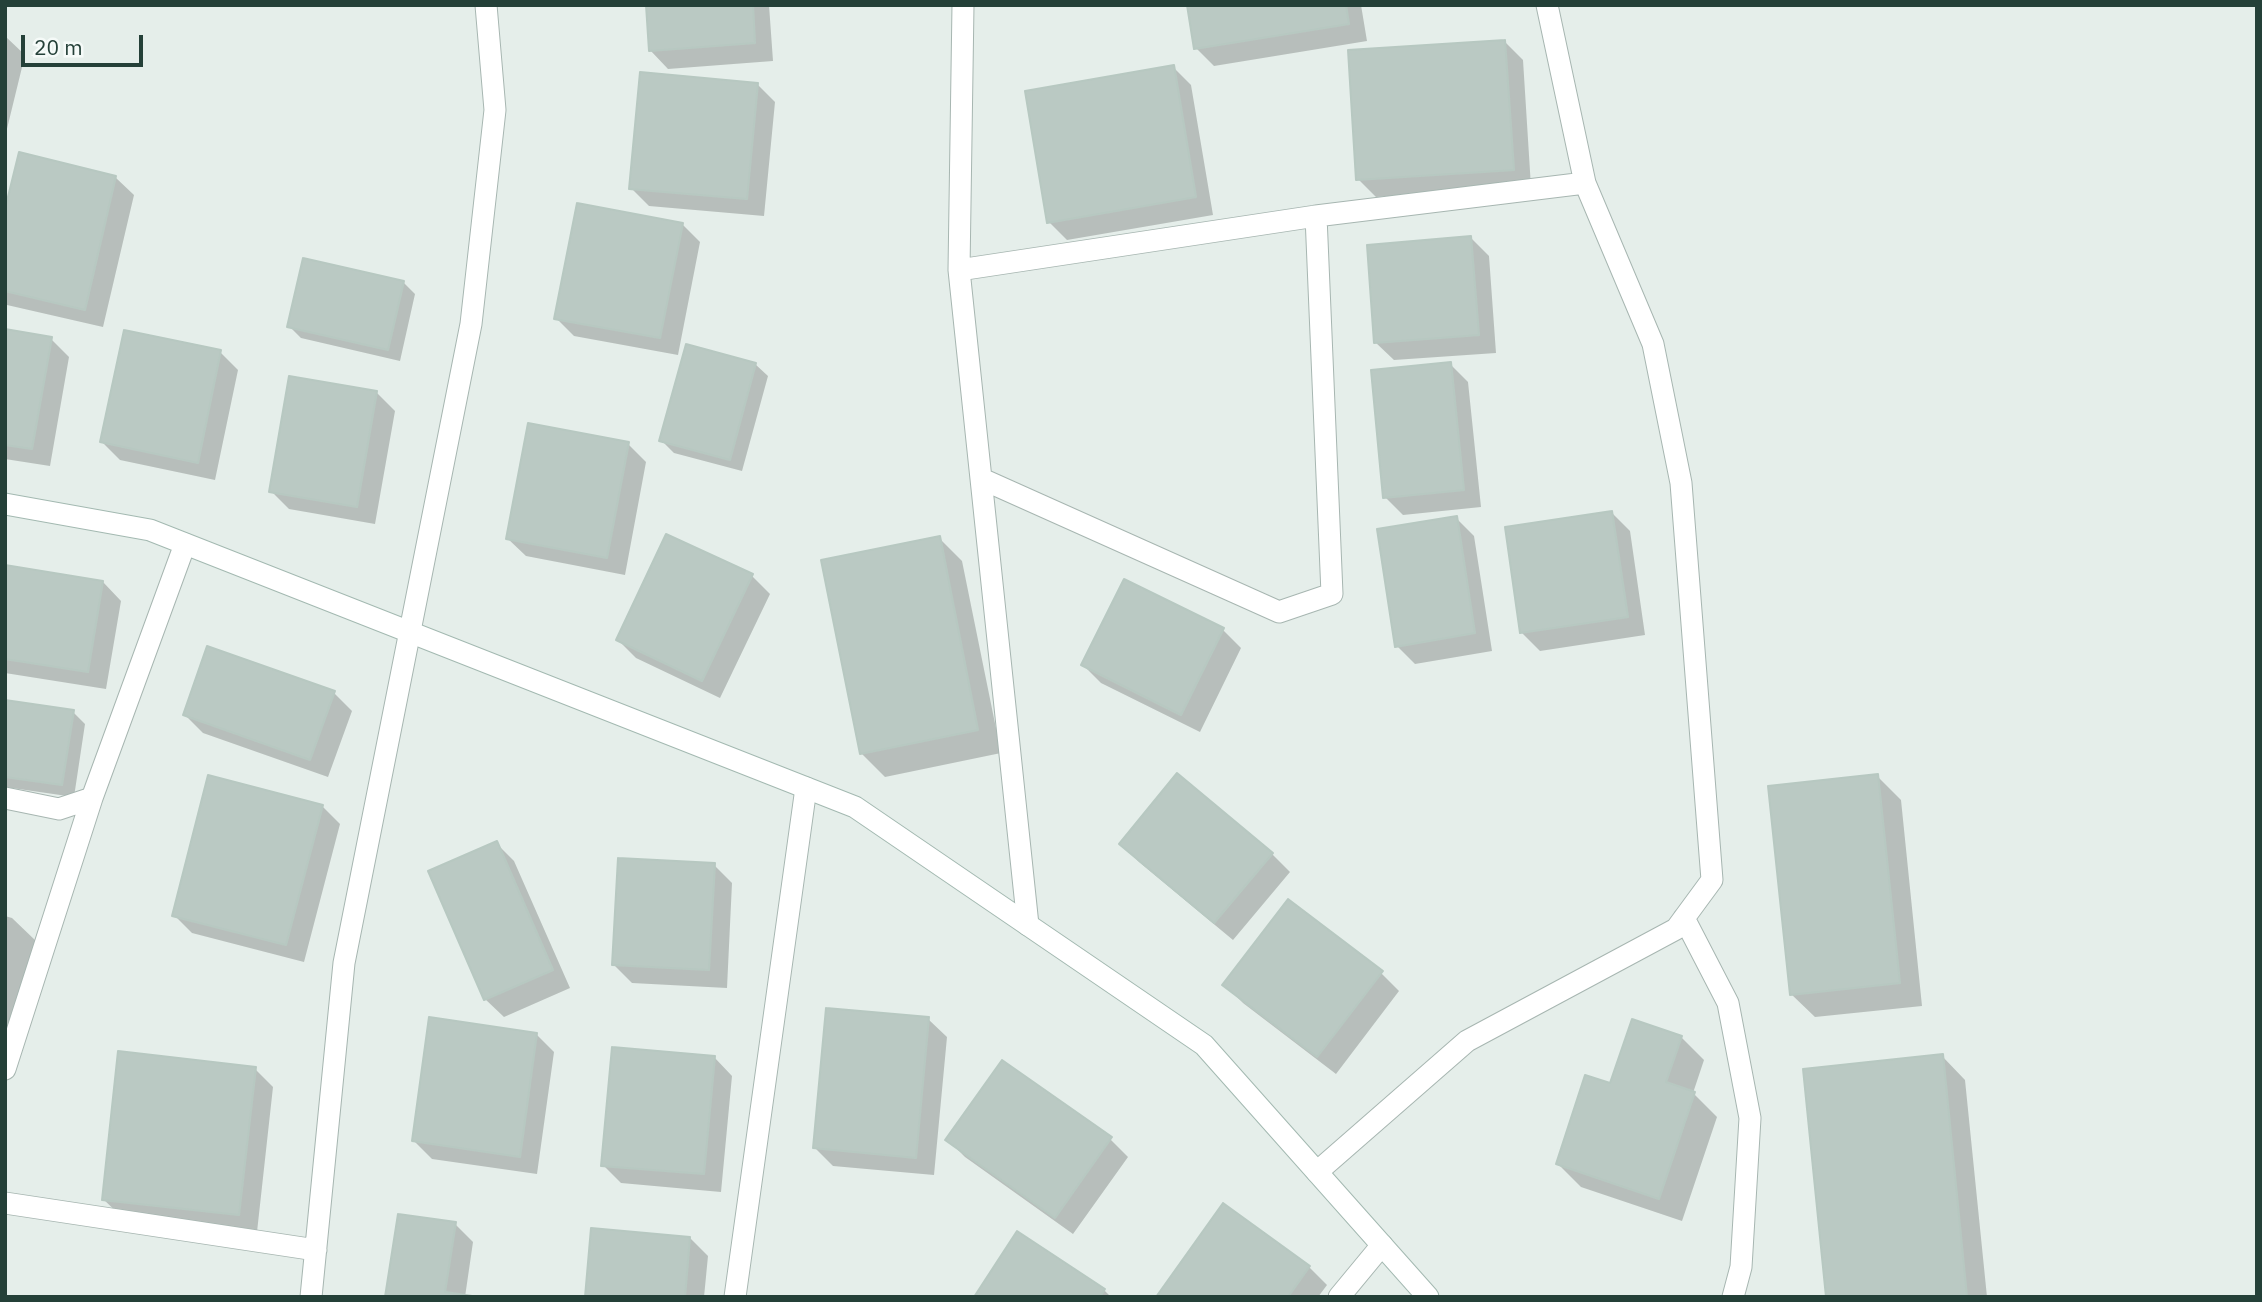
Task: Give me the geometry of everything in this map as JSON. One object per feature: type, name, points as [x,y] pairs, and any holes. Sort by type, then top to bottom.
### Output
[{"type":"street","points":[[311,1297],[344,963],[471,324],[495,110],[486,5]]},
{"type":"street","points":[[963,5],[959,270],[1028,925]]},
{"type":"street","points":[[1317,1172],[1467,1041],[1676,929],[1712,880],[1681,483],[1653,344],[1585,183],[1547,5]]},
{"type":"street","points":[[959,270],[1316,216],[1585,183]]},
{"type":"street","points":[[982,480],[1279,612],[1332,594],[1316,216]]},
{"type":"street","points":[[5,504],[150,530],[855,807],[1204,1045],[1428,1297]]},
{"type":"street","points":[[5,1069],[92,798],[185,544]]},
{"type":"street","points":[[735,1297],[806,788]]},
{"type":"street","points":[[5,798],[59,809],[92,798]]},
{"type":"street","points":[[1684,918],[1728,1003],[1750,1118],[1741,1267],[1733,1297]]},
{"type":"street","points":[[5,1203],[316,1250]]},
{"type":"street","points":[[1339,1297],[1382,1245]]},
{"type":"building","points":[[646,5],[753,5],[755,43],[649,51]]},
{"type":"building","points":[[1187,5],[1346,5],[1349,24],[1194,49]]},
{"type":"building","points":[[1505,40],[1514,170],[1356,180],[1348,50]]},
{"type":"building","points":[[1174,65],[1196,197],[1047,223],[1025,91]]},
{"type":"building","points":[[640,72],[758,83],[747,199],[629,189]]},
{"type":"building","points":[[19,152],[116,176],[85,310],[5,291],[5,209]]},
{"type":"building","points":[[577,203],[683,223],[660,338],[554,319]]},
{"type":"building","points":[[1471,236],[1479,335],[1374,343],[1367,245]]},
{"type":"building","points":[[303,258],[404,281],[388,350],[287,327]]},
{"type":"building","points":[[5,329],[52,337],[32,449],[5,445]]},
{"type":"building","points":[[124,330],[221,350],[198,463],[100,442]]},
{"type":"building","points":[[686,344],[756,363],[730,460],[659,441]]},
{"type":"building","points":[[1451,362],[1464,490],[1383,498],[1371,370]]},
{"type":"building","points":[[289,376],[377,391],[357,507],[269,492]]},
{"type":"building","points":[[528,423],[629,442],[607,558],[506,539]]},
{"type":"building","points":[[1612,511],[1628,617],[1520,633],[1505,527]]},
{"type":"building","points":[[1457,516],[1475,633],[1395,647],[1377,529]]},
{"type":"building","points":[[666,534],[753,574],[702,681],[616,640]]},
{"type":"building","points":[[940,536],[978,730],[860,754],[821,560]]},
{"type":"building","points":[[5,565],[103,581],[88,672],[5,659]]},
{"type":"building","points":[[1124,579],[1224,628],[1181,715],[1081,665]]},
{"type":"building","points":[[207,646],[335,691],[310,760],[183,715]]},
{"type":"building","points":[[5,700],[74,710],[62,785],[5,777]]},
{"type":"building","points":[[1177,773],[1273,853],[1214,923],[1119,844]]},
{"type":"building","points":[[1878,774],[1900,983],[1790,995],[1768,786]]},
{"type":"building","points":[[208,775],[323,805],[286,945],[172,916]]},
{"type":"building","points":[[497,841],[553,970],[484,1000],[428,871]]},
{"type":"building","points":[[618,858],[715,863],[709,970],[612,965]]},
{"type":"building","points":[[1288,899],[1383,971],[1317,1057],[1222,985]]},
{"type":"building","points":[[826,1008],[929,1017],[916,1158],[813,1148]]},
{"type":"building","points":[[429,1017],[537,1033],[520,1157],[412,1141]]},
{"type":"building","points":[[1632,1019],[1682,1036],[1666,1082],[1695,1092],[1659,1199],[1556,1164],[1585,1075],[1610,1083]]},
{"type":"building","points":[[612,1047],[715,1056],[704,1174],[601,1166]]},
{"type":"building","points":[[118,1051],[256,1067],[239,1215],[102,1200]]},
{"type":"building","points":[[1943,1054],[1967,1297],[1826,1297],[1803,1069]]},
{"type":"building","points":[[1002,1060],[1112,1137],[1055,1218],[945,1140]]},
{"type":"building","points":[[1223,1203],[1310,1266],[1288,1297],[1156,1297]]},
{"type":"building","points":[[398,1214],[456,1222],[445,1292],[479,1297],[385,1297]]},
{"type":"building","points":[[591,1228],[690,1237],[685,1297],[585,1297]]},
{"type":"building","points":[[1017,1231],[1105,1289],[1100,1297],[974,1297]]}]
